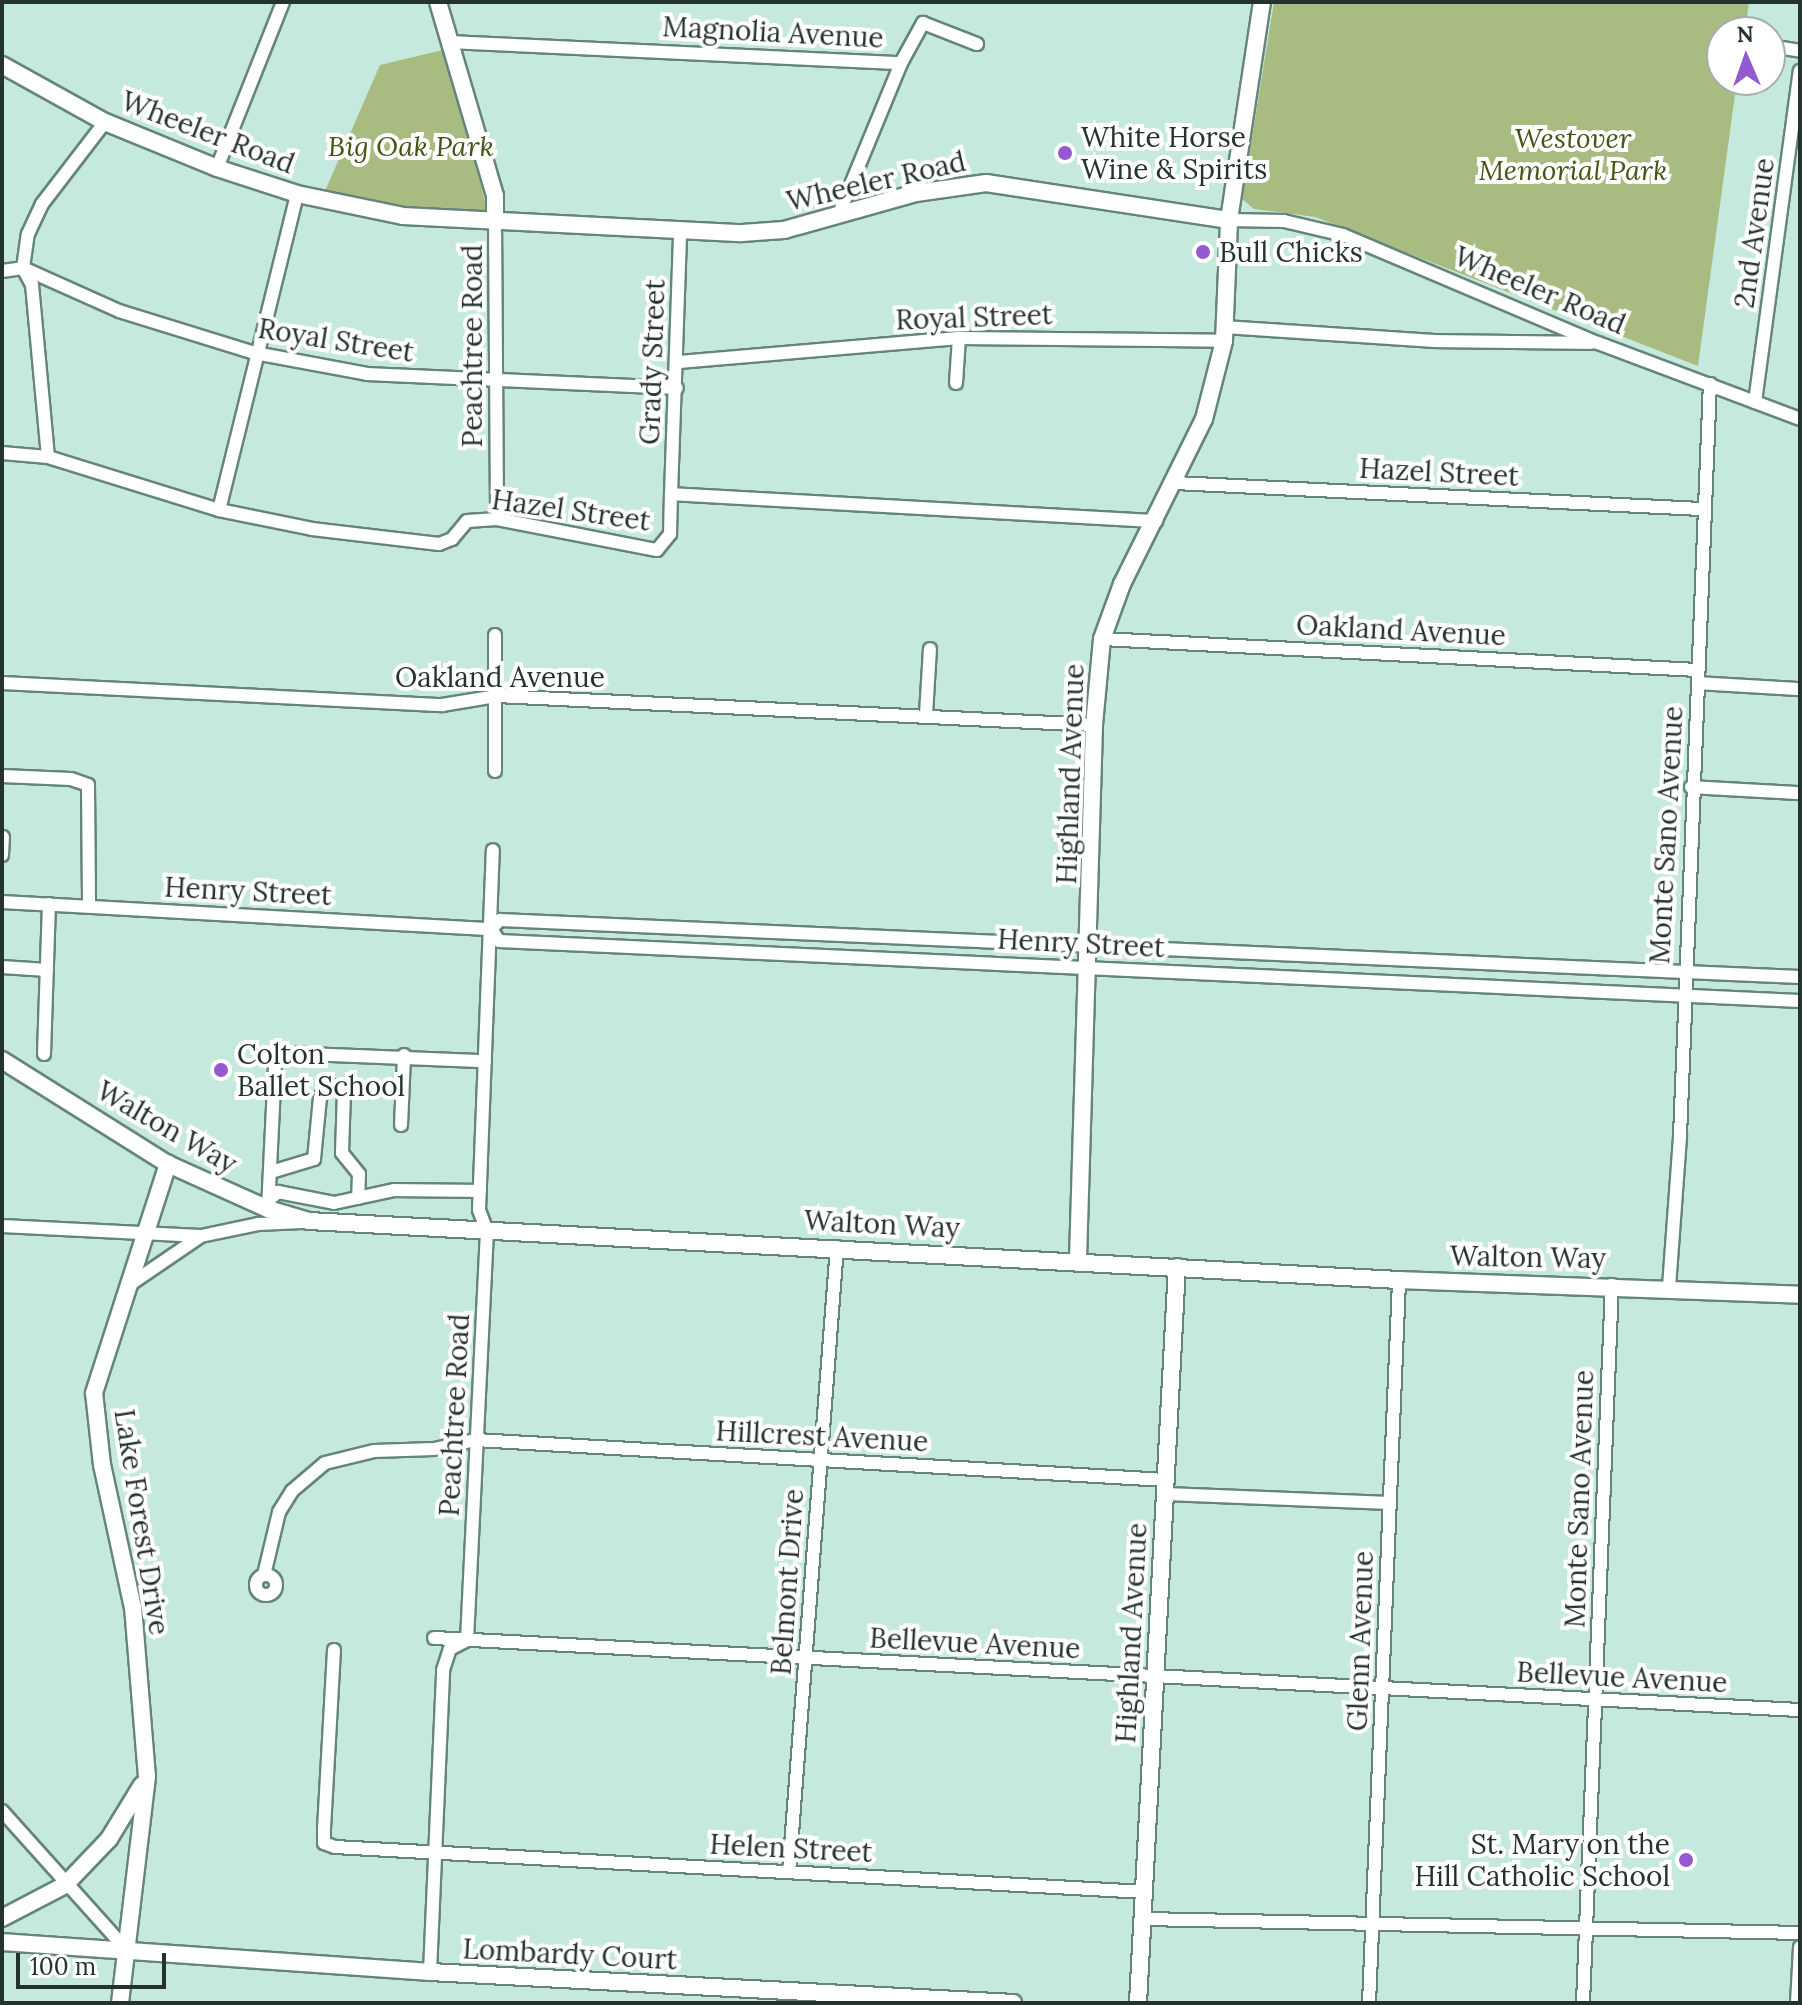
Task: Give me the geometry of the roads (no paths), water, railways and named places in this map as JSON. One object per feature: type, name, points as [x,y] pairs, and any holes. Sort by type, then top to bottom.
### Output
[{"type":"main road","points":[[438,2],[495,196],[495,221]]},
{"type":"main road","name":"Highland Avenue","points":[[1078,1259],[1090,945],[1094,725],[1102,639],[1122,584],[1175,483],[1204,419],[1224,334],[1229,220],[1262,2]]},
{"type":"main road","name":"Wheeler Road","points":[[2,65],[105,122],[217,168],[297,194],[403,216],[680,232],[784,230],[916,193],[986,183],[1229,220]]},
{"type":"main road","name":"Walton Way","points":[[3,1064],[168,1164],[309,1221],[1078,1259],[1399,1280],[1669,1287],[1800,1295]]},
{"type":"main road","name":"Lake Forest Drive","points":[[120,2003],[124,1947],[147,1777],[133,1608],[102,1465],[94,1393],[168,1164]]},
{"type":"main road","name":"Highland Avenue","points":[[1138,2003],[1146,1892],[1152,1676],[1177,1267]]},
{"type":"main road","points":[[2,1918],[65,1885],[109,1839],[147,1777]]},
{"type":"main road","points":[[2,1942],[124,1947]]},
{"type":"main road","name":"Lombardy Court","points":[[124,1947],[430,1972],[1013,2003]]},
{"type":"street","points":[[217,168],[283,2]]},
{"type":"street","points":[[838,216],[901,63],[923,23],[977,44]]},
{"type":"street","name":"Magnolia Avenue","points":[[450,42],[901,63]]},
{"type":"street","name":"2nd Avenue","points":[[1755,402],[1800,71]]},
{"type":"street","points":[[48,457],[32,285],[23,268],[28,234],[42,204],[105,122]]},
{"type":"street","points":[[219,510],[255,353],[297,194]]},
{"type":"street","name":"Wheeler Road","points":[[1229,220],[1284,221],[1343,235],[1598,343],[1800,419]]},
{"type":"street","name":"Peachtree Road","points":[[495,221],[497,519]]},
{"type":"street","name":"Grady Street","points":[[671,494],[679,362],[680,232]]},
{"type":"street","points":[[2,271],[23,268]]},
{"type":"street","name":"Royal Street","points":[[23,268],[119,311],[255,353],[367,374],[497,384],[677,388]]},
{"type":"street","name":"Royal Street","points":[[679,362],[959,338],[1224,334],[1598,343]]},
{"type":"street","points":[[956,383],[959,338]]},
{"type":"street","name":"Monte Sano Avenue","points":[[1669,1287],[1680,1136],[1691,787],[1698,683],[1701,509],[1710,384]]},
{"type":"street","name":"Hazel Street","points":[[2,453],[48,457],[219,510],[312,529],[439,544],[452,539],[467,521],[497,519],[657,550],[670,534],[671,494],[1156,521]]},
{"type":"street","name":"Hazel Street","points":[[1175,483],[1701,509]]},
{"type":"street","points":[[495,635],[495,771]]},
{"type":"street","name":"Oakland Avenue","points":[[1102,639],[1698,670]]},
{"type":"street","points":[[926,714],[930,649]]},
{"type":"street","name":"Oakland Avenue","points":[[2,683],[442,705],[497,696],[926,714],[1094,725]]},
{"type":"street","points":[[1698,683],[1800,689]]},
{"type":"street","points":[[2,776],[71,779],[88,785],[89,906]]},
{"type":"street","points":[[1691,787],[1800,793]]},
{"type":"street","points":[[2,855],[3,837]]},
{"type":"street","name":"Peachtree Road","points":[[467,1640],[487,1231],[479,1210],[493,850]]},
{"type":"street","name":"Henry Street","points":[[2,902],[491,929],[500,920],[1800,977]]},
{"type":"street","points":[[44,1054],[49,904]]},
{"type":"street","points":[[628,947],[630,927]]},
{"type":"street","name":"Henry Street","points":[[491,929],[499,941],[1800,1001]]},
{"type":"street","points":[[860,957],[861,937]]},
{"type":"street","points":[[1300,954],[1301,977]]},
{"type":"street","points":[[1408,959],[1408,983]]},
{"type":"street","points":[[1536,989],[1537,965]]},
{"type":"street","points":[[2,967],[47,970]]},
{"type":"street","points":[[269,1204],[275,1065],[282,1053],[404,1055],[485,1061]]},
{"type":"street","points":[[401,1125],[404,1055]]},
{"type":"street","points":[[271,1172],[314,1159],[320,1098],[324,1089],[335,1086],[344,1092],[342,1153],[359,1174],[358,1198]]},
{"type":"street","points":[[269,1204],[278,1192],[334,1203],[394,1190],[480,1191]]},
{"type":"street","points":[[2,1226],[145,1235],[206,1235],[309,1221]]},
{"type":"street","points":[[132,1283],[206,1235]]},
{"type":"street","name":"Belmont Drive","points":[[789,1872],[837,1247]]},
{"type":"street","name":"Glenn Avenue","points":[[1369,2003],[1399,1280]]},
{"type":"street","name":"Monte Sano Avenue","points":[[1583,2003],[1612,1285]]},
{"type":"street","name":"Hillcrest Avenue","points":[[264,1575],[279,1512],[292,1491],[325,1463],[344,1455],[434,1449],[476,1440],[820,1460],[1390,1503]]},
{"type":"street","name":"Bellevue Avenue","points":[[434,1638],[1800,1710]]},
{"type":"street","points":[[430,1972],[443,1670],[450,1649],[467,1640]]},
{"type":"street","name":"Helen Street","points":[[334,1650],[324,1843],[1146,1892]]},
{"type":"street","points":[[2,1811],[65,1885],[124,1947]]},
{"type":"street","points":[[1144,1919],[1586,1931],[1800,1933]]},
{"type":"street","points":[[1797,2003],[1800,1947]]},
{"type":"place","name":"White Horse Wine & Spirits","points":[[1065,153]]},
{"type":"place","name":"Bull Chicks","points":[[1203,252]]},
{"type":"place","name":"Colton Ballet School","points":[[221,1070]]},
{"type":"place","name":"St. Mary on the Hill Catholic School","points":[[1686,1860]]},
{"type":"park label","name":"Big Oak Park","points":[[411,146]]},
{"type":"park label","name":"Westover Memorial Park","points":[[1573,154]]}]
